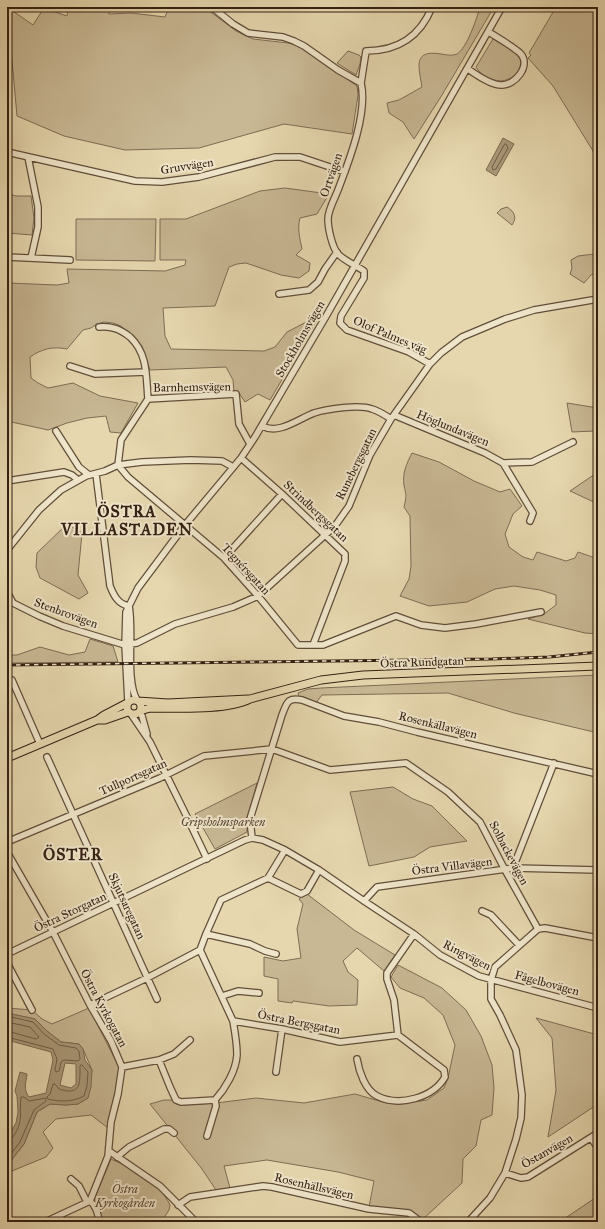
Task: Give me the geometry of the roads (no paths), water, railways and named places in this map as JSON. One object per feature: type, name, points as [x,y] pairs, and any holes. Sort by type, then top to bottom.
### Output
[{"type":"main road","name":"Östra Rundgatan","points":[[139,711],[150,708],[227,706],[320,680],[363,675],[598,666]]},
{"type":"main road","name":"Östra Rundgatan","points":[[137,701],[168,703],[240,698],[250,699]]},
{"type":"main road","points":[[7,758],[97,720],[131,700],[137,701],[141,706],[139,711],[135,714],[130,713],[106,720],[97,720]]},
{"type":"main road","points":[[128,702],[126,707],[130,713]]},
{"type":"street","points":[[212,7],[233,24],[248,33],[283,37],[304,46],[338,70],[361,83]]},
{"type":"street","name":"Ortvägen","points":[[337,252],[330,235],[328,217],[345,172],[356,136],[363,100],[361,83],[366,51],[380,51],[404,42],[413,36],[424,23],[432,7]]},
{"type":"street","name":"Stockholmsvägen","points":[[128,702],[129,606],[138,588],[185,525],[240,458],[262,426],[468,69],[502,7]]},
{"type":"street","points":[[468,69],[489,82],[500,85],[510,83],[518,77],[524,69],[521,54],[489,32]]},
{"type":"street","name":"Gruvvägen","points":[[7,152],[135,181],[162,182],[199,177],[275,157],[300,157],[345,172]]},
{"type":"street","points":[[28,157],[38,207],[38,227],[32,258]]},
{"type":"street","points":[[280,294],[309,290],[318,282],[337,252],[347,261],[355,265]]},
{"type":"street","points":[[7,257],[70,260]]},
{"type":"street","name":"Olof Palmes väg","points":[[355,265],[364,271],[364,278],[342,316],[340,323],[347,330],[409,352],[430,364]]},
{"type":"street","name":"Runebergsgatan","points":[[128,645],[176,624],[233,607],[258,596],[325,536],[335,526],[349,506],[370,455],[392,417],[430,364],[462,337],[534,310],[598,298]]},
{"type":"street","points":[[99,327],[108,326],[121,330],[138,344],[146,366],[148,399]]},
{"type":"street","points":[[70,366],[95,374],[146,372]]},
{"type":"street","name":"Barnhemsvägen","points":[[118,465],[121,440],[148,399],[236,394],[239,424],[250,444]]},
{"type":"street","name":"Höglundavägen","points":[[262,426],[272,429],[280,428],[314,413],[342,407],[370,408],[485,453],[504,463],[532,462],[573,442]]},
{"type":"street","points":[[56,431],[79,467],[89,475]]},
{"type":"street","name":"Strindbergsgatan","points":[[240,458],[282,494],[325,536],[344,552],[346,558],[313,645]]},
{"type":"street","points":[[7,550],[39,510],[61,490],[89,475],[96,474],[118,465],[142,462],[191,460],[222,461],[233,467]]},
{"type":"street","points":[[504,463],[533,513],[530,521]]},
{"type":"street","name":"Tegnérsgatan","points":[[118,465],[128,477],[224,558],[258,596],[298,645],[313,645]]},
{"type":"street","points":[[7,481],[64,472],[72,475],[78,480]]},
{"type":"street","points":[[96,474],[110,586],[117,600],[124,605],[129,606]]},
{"type":"street","points":[[224,558],[282,494]]},
{"type":"street","name":"Stenbrovägen","points":[[7,592],[10,604],[63,626],[128,645]]},
{"type":"street","points":[[313,645],[323,645],[396,616],[421,625],[445,628],[541,612]]},
{"type":"street","name":"Stockholmsvägen","points":[[128,645],[134,695],[137,701]]},
{"type":"street","points":[[7,680],[12,680],[40,744]]},
{"type":"street","name":"Rosenkällavägen","points":[[252,838],[250,819],[282,715],[287,703],[290,700],[296,699],[323,707],[344,716],[379,722],[598,774]]},
{"type":"street","points":[[139,711],[150,742]]},
{"type":"street","points":[[130,713],[150,742],[207,859],[252,838]]},
{"type":"street","name":"Tullportsgatan","points":[[7,842],[166,775],[204,756],[272,750]]},
{"type":"street","name":"Solbackevägen","points":[[272,750],[330,770],[406,763],[448,792],[480,822],[504,870],[538,929]]},
{"type":"street","name":"Skjutsaregatan","points":[[47,757],[157,999]]},
{"type":"street","points":[[513,868],[554,763]]},
{"type":"street","name":"Ringvägen","points":[[252,838],[263,840],[285,850],[319,870],[414,934],[440,955],[479,976],[491,980],[490,999],[500,1015],[516,1050],[522,1095],[520,1118],[517,1138],[505,1173],[490,1198],[468,1222]]},
{"type":"street","points":[[90,1005],[148,978],[200,950],[221,900],[268,878],[285,850]]},
{"type":"street","name":"Östra Kyrkogatan","points":[[7,852],[53,932],[90,1005],[112,1041],[122,1067],[118,1094],[111,1122],[108,1156],[86,1203]]},
{"type":"street","name":"Östra Storgatan","points":[[7,954],[207,859]]},
{"type":"street","name":"Östra Villavägen","points":[[364,901],[377,887],[513,868],[598,870]]},
{"type":"street","points":[[268,878],[301,894],[307,891],[319,870]]},
{"type":"street","points":[[482,911],[491,915],[519,945]]},
{"type":"street","points":[[491,980],[495,967],[538,929],[545,928],[598,938]]},
{"type":"street","points":[[206,934],[250,944],[276,954]]},
{"type":"street","points":[[357,1059],[359,1071],[365,1082],[376,1096],[400,1101],[416,1098],[435,1089],[441,1084],[445,1077],[444,1070],[398,1036],[394,1000],[386,979],[387,973],[414,934]]},
{"type":"street","points":[[159,1060],[176,1100],[181,1102],[215,1100],[229,1079],[236,1062],[237,1056],[234,1021],[200,950]]},
{"type":"street","points":[[7,963],[32,1010]]},
{"type":"street","name":"Fågelbovägen","points":[[491,980],[598,1008]]},
{"type":"street","points":[[222,996],[238,991],[259,993]]},
{"type":"street","name":"Östra Bergsgatan","points":[[234,1021],[282,1029],[340,1042],[398,1036]]},
{"type":"street","points":[[276,1072],[282,1029]]},
{"type":"street","points":[[122,1067],[159,1060],[174,1054],[190,1040]]},
{"type":"street","points":[[207,1136],[216,1106],[215,1100]]},
{"type":"street","points":[[117,1157],[129,1147],[164,1129],[169,1129],[174,1133]]},
{"type":"street","name":"Östanvägen","points":[[505,1173],[521,1178],[528,1176],[598,1133]]},
{"type":"street","points":[[591,1138],[598,1148]]},
{"type":"street","points":[[109,1151],[160,1186],[194,1222]]},
{"type":"street","points":[[71,1179],[79,1186],[86,1203]]},
{"type":"street","name":"Rosenhällsvägen","points":[[178,1204],[190,1197],[264,1186],[369,1209],[409,1213],[421,1222]]},
{"type":"street","points":[[45,1222],[86,1203],[94,1204],[98,1212],[98,1222]]},
{"type":"street","points":[[7,1216],[9,1222]]},
{"type":"water","points":[[503,138],[514,144],[496,176],[486,170]]},
{"type":"water","points":[[7,1013],[35,1019],[61,1042],[79,1044],[83,1049],[85,1060],[92,1070],[91,1087],[88,1098],[78,1104],[50,1104],[37,1112],[24,1144],[10,1162],[7,1163],[7,1138],[16,1123],[18,1112],[17,1096],[15,1091],[20,1072],[27,1074],[25,1089],[29,1097],[46,1093],[53,1060],[51,1052],[7,1040]],"holes":[[[65,1063],[76,1064],[76,1084],[71,1088],[60,1085]]]},
{"type":"railway","points":[[7,665],[492,659],[549,657],[598,652]]},
{"type":"district","name":"ÖSTRA VILLASTADEN","points":[[127,520]]},
{"type":"district","name":"ÖSTER","points":[[73,854]]},
{"type":"park label","name":"Gripsholmsparken","points":[[223,822]]},
{"type":"park label","name":"Östra Kyrkogården","points":[[125,1196]]}]
